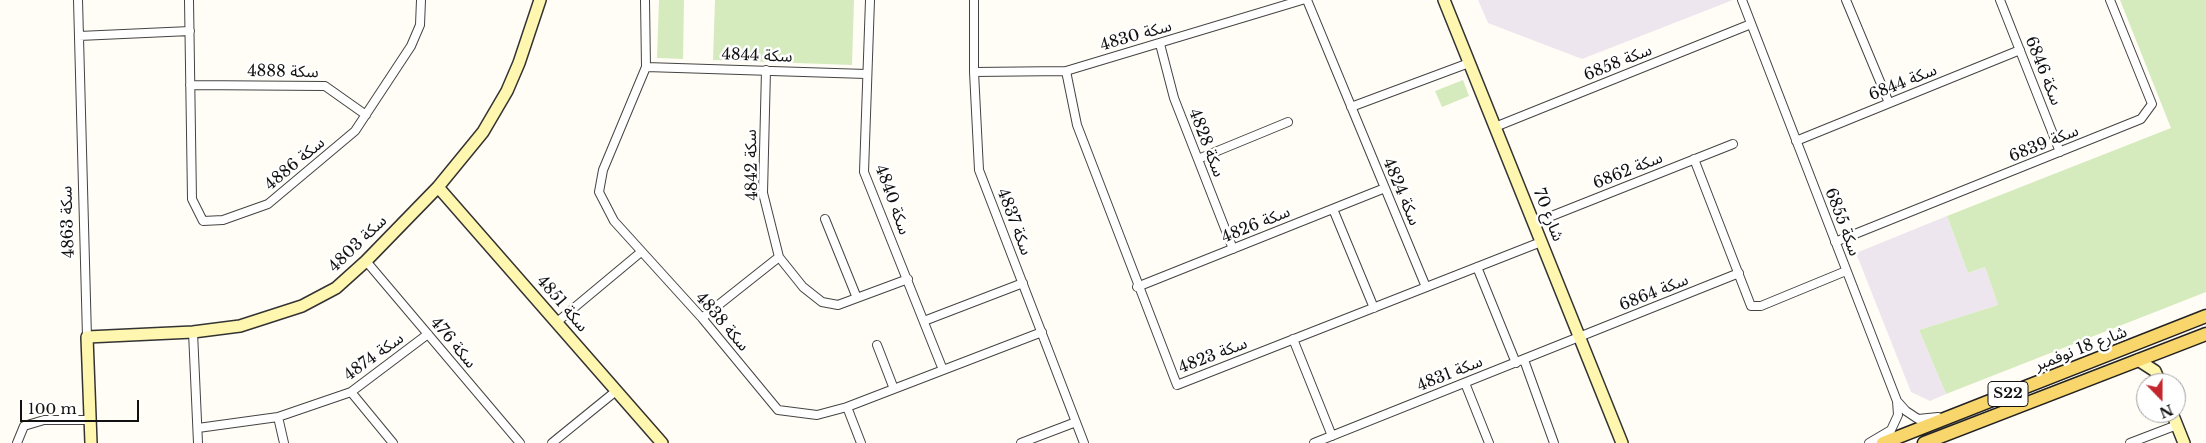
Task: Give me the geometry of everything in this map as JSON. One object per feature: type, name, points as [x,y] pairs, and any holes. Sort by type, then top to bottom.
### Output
[{"type":"main road","name":"شارع 18 نوفمبر","points":[[1883,443],[2206,316]]},
{"type":"main road","name":"شارع 18 نوفمبر","points":[[1924,443],[2206,334]]},
{"type":"street","name":"سكة 4863","points":[[78,0],[91,443]]},
{"type":"street","name":"سكة 4886","points":[[190,0],[192,199],[203,220],[223,220],[268,204],[355,131],[411,46],[420,25],[421,0]]},
{"type":"street","name":"سكة 4838","points":[[644,0],[646,67],[603,170],[599,192],[614,221],[640,252],[702,318],[778,410],[817,414],[846,407],[1042,332]]},
{"type":"street","name":"سكة 4840","points":[[870,0],[864,172],[944,370]]},
{"type":"street","name":"سكة 4837","points":[[974,0],[974,72],[979,170],[1084,443]]},
{"type":"street","name":"سكة 4830","points":[[974,72],[1066,71],[1302,0]]},
{"type":"street","name":"سكة 4824","points":[[1307,0],[1426,287]]},
{"type":"street","name":"شارع 70","points":[[1444,0],[1622,443]]},
{"type":"street","name":"سكة 6855","points":[[1742,0],[1897,401]]},
{"type":"street","points":[[1846,0],[1889,103]]},
{"type":"street","name":"سكة 6846","points":[[2000,0],[2060,152]]},
{"type":"street","name":"سكة 6839","points":[[1835,242],[2142,120],[2152,104],[2110,0]]},
{"type":"street","name":"سكة 4803","points":[[87,337],[193,332],[240,326],[302,306],[336,288],[366,261],[438,186],[483,132],[507,91],[519,63],[536,3]]},
{"type":"street","name":"سكة 6858","points":[[1495,127],[1751,24]]},
{"type":"street","points":[[79,36],[190,31]]},
{"type":"street","name":"سكة 4828","points":[[1160,44],[1174,98],[1233,249]]},
{"type":"street","name":"سكة 6844","points":[[1796,141],[2020,50]]},
{"type":"street","points":[[1351,107],[1470,63]]},
{"type":"street","name":"سكة 4844","points":[[646,67],[866,74]]},
{"type":"street","name":"سكة 4842","points":[[766,70],[763,193],[778,257],[803,287],[822,302],[838,305],[908,279]]},
{"type":"street","name":"سكة 4823","points":[[1066,71],[1077,125],[1177,385],[1541,242]]},
{"type":"street","name":"سكة 4888","points":[[190,85],[325,86],[366,115]]},
{"type":"street","points":[[1198,159],[1288,122]]},
{"type":"street","name":"سكة 6862","points":[[1534,223],[1733,144]]},
{"type":"street","points":[[1694,159],[1751,306],[1756,307],[1846,271]]},
{"type":"street","name":"سكة 4851","points":[[438,186],[662,443]]},
{"type":"street","name":"سكة 4826","points":[[1138,287],[1385,188]]},
{"type":"street","points":[[1333,209],[1374,308]]},
{"type":"street","points":[[825,219],[857,298]]},
{"type":"street","points":[[556,322],[640,252]]},
{"type":"street","points":[[702,318],[778,257]]},
{"type":"street","name":"سكة 476","points":[[366,261],[520,443]]},
{"type":"street","points":[[1477,267],[1520,361],[1554,443]]},
{"type":"street","name":"سكة 6864","points":[[1580,338],[1739,273]]},
{"type":"street","points":[[924,321],[1023,283]]},
{"type":"street","points":[[193,332],[198,443]]},
{"type":"street","name":"سكة 4874","points":[[198,428],[278,417],[351,392],[428,334]]},
{"type":"street","name":"سكة 4831","points":[[1314,443],[1580,338]]},
{"type":"street","points":[[1293,339],[1332,436]]},
{"type":"street","points":[[877,345],[894,389]]},
{"type":"street","points":[[2138,360],[2155,371],[2160,351]]},
{"type":"street","points":[[1465,383],[1489,443]]},
{"type":"street","points":[[552,443],[616,391]]},
{"type":"street","points":[[351,392],[393,443]]},
{"type":"street","points":[[1897,401],[1906,412],[1918,419],[1934,418],[1985,404]]},
{"type":"street","points":[[1869,443],[1891,430],[1898,415],[1897,401]]},
{"type":"street","points":[[846,407],[862,443]]},
{"type":"street","points":[[278,417],[284,443]]},
{"type":"street","points":[[17,443],[24,426],[44,420],[90,420]]},
{"type":"street","points":[[1022,443],[1076,422]]},
{"type":"street","points":[[2130,443],[2177,425],[2184,443]]},
{"type":"shaded area","points":[[1478,0],[1733,0],[1582,59],[1488,23]]},
{"type":"shaded area","points":[[1947,216],[1968,273],[1985,267],[1998,305],[1919,330],[1946,394],[1930,401],[1911,392],[1856,253]]},
{"type":"green space","points":[[659,0],[684,0],[683,59],[657,58]]},
{"type":"green space","points":[[715,0],[854,0],[852,65],[713,60]]},
{"type":"green space","points":[[2120,0],[2206,0],[2206,292],[1946,394],[1919,330],[1998,305],[1985,267],[1968,273],[1947,216],[2171,128]]},
{"type":"green space","points":[[1463,80],[1469,96],[1442,107],[1435,91]]}]
